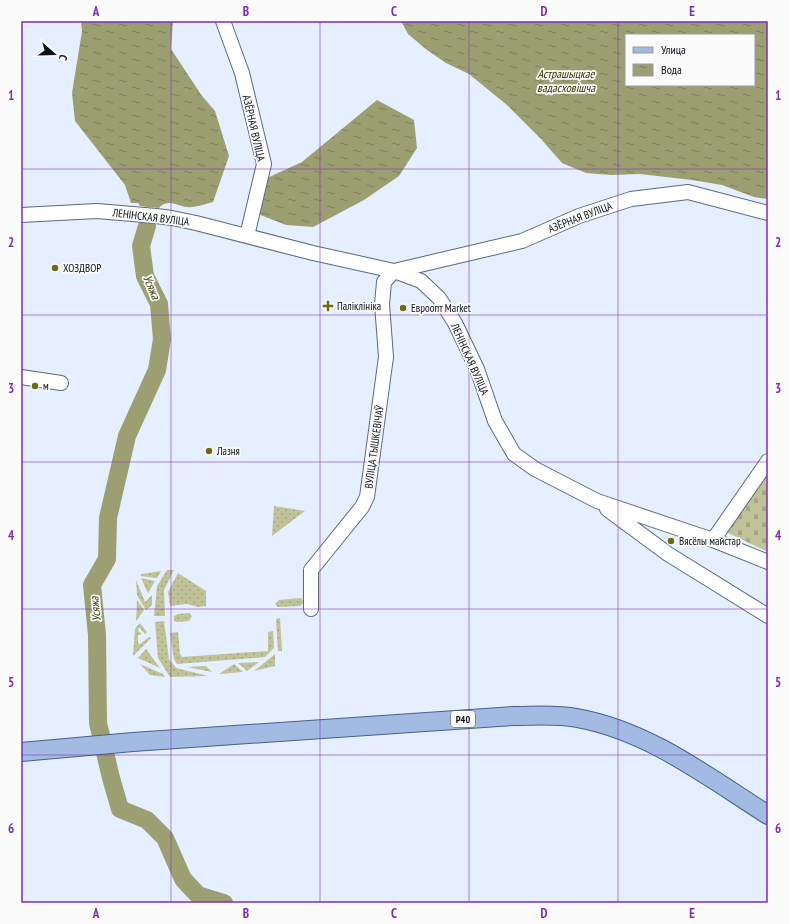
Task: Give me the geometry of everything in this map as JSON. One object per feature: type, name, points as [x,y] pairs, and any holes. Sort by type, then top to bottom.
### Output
[{"type":"main road","name":"Р40","points":[[21,752],[133,742],[513,716],[548,715],[577,718],[620,729],[648,740],[768,815]]},
{"type":"street","name":"АЗЁРНАЯ ВУЛІЦА","points":[[223,21],[242,73],[264,164],[247,236]]},
{"type":"street","name":"АЗЁРНАЯ ВУЛІЦА","points":[[394,271],[522,241],[579,216],[630,199],[688,192],[768,213]]},
{"type":"street","name":"ЛЕНІНСКАЯ ВУЛІЦА","points":[[21,215],[88,210],[156,216],[196,223],[313,253],[394,271],[421,281],[439,298],[455,323],[477,369],[495,421],[514,454],[534,469],[597,502],[713,540],[768,562]]},
{"type":"street","name":"ВУЛІЦА ТЫШКЕВІЧАЎ","points":[[311,609],[311,570],[362,507],[367,497],[386,357],[382,304],[384,282],[394,271]]},
{"type":"street","points":[[21,377],[61,383]]},
{"type":"street","points":[[713,540],[768,461]]},
{"type":"street","points":[[597,502],[668,554],[768,616]]},
{"type":"green space","points":[[768,470],[768,552],[726,532]]},
{"type":"green space","points":[[274,506],[305,511],[272,536]]},
{"type":"green space","points":[[167,570],[174,570],[164,590],[165,616],[154,616],[157,586]]},
{"type":"green space","points":[[161,571],[157,578],[140,576],[142,574]]},
{"type":"green space","points":[[178,573],[206,591],[206,606],[198,607],[187,604],[170,606],[168,592]]},
{"type":"green space","points":[[141,578],[155,581],[148,593]]},
{"type":"green space","points":[[136,580],[145,602],[152,595],[152,605],[146,610],[137,595]]},
{"type":"green space","points":[[301,598],[304,602],[300,606],[278,607],[275,604],[279,600]]},
{"type":"green space","points":[[137,600],[144,610],[136,621]]},
{"type":"green space","points":[[189,613],[192,616],[189,621],[174,621],[174,616]]},
{"type":"green space","points":[[280,618],[282,651],[278,651],[276,619]]},
{"type":"green space","points":[[164,621],[169,659],[176,668],[208,676],[170,677],[158,658],[155,622]]},
{"type":"green space","points":[[140,623],[147,632],[145,634],[139,627],[138,631],[142,634],[138,635],[138,643],[140,644],[149,637],[151,638],[133,656],[135,629]]},
{"type":"green space","points":[[273,631],[274,648],[265,657],[177,664],[174,659],[170,633],[178,632],[180,654],[182,657],[268,651],[268,632]]},
{"type":"green space","points":[[146,649],[160,668],[138,658]]},
{"type":"green space","points":[[275,654],[275,666],[254,671]]},
{"type":"green space","points":[[259,662],[247,671],[238,663]]},
{"type":"green space","points":[[140,664],[163,674],[165,677],[150,675]]},
{"type":"green space","points":[[234,664],[243,672],[219,674]]},
{"type":"green space","points":[[206,666],[212,672],[187,667]]},
{"type":"water","points":[[81,21],[173,21],[171,49],[202,96],[215,111],[229,156],[213,202],[190,207],[166,203],[159,208],[140,206],[138,203],[131,203],[125,185],[75,121],[72,93],[82,31]]},
{"type":"water","name":"Астрашыцкае вадасховішча","points":[[401,21],[768,21],[768,199],[754,197],[722,185],[640,174],[611,175],[586,173],[562,163],[541,139],[507,105],[469,74],[446,63],[408,34]]},
{"type":"water","points":[[377,100],[414,120],[417,148],[399,176],[364,200],[313,227],[286,225],[258,214],[267,178],[302,162]]},
{"type":"waterway","name":"Усяжа","points":[[147,226],[141,246],[145,276],[159,304],[162,339],[157,370],[127,436],[108,518],[107,559],[92,585],[97,635],[98,723],[120,809],[147,820],[165,838],[183,879],[198,895],[224,903]]},
{"type":"place","name":"ХОЗДВОР","points":[[55,268]]},
{"type":"place","name":"Паліклініка","points":[[328,306]]},
{"type":"place","name":"Евроопт Market","points":[[403,308]]},
{"type":"place","name":"м","points":[[35,386]]},
{"type":"place","name":"Лазня","points":[[209,451]]},
{"type":"place","name":"Вясёлы майстар","points":[[671,541]]}]
